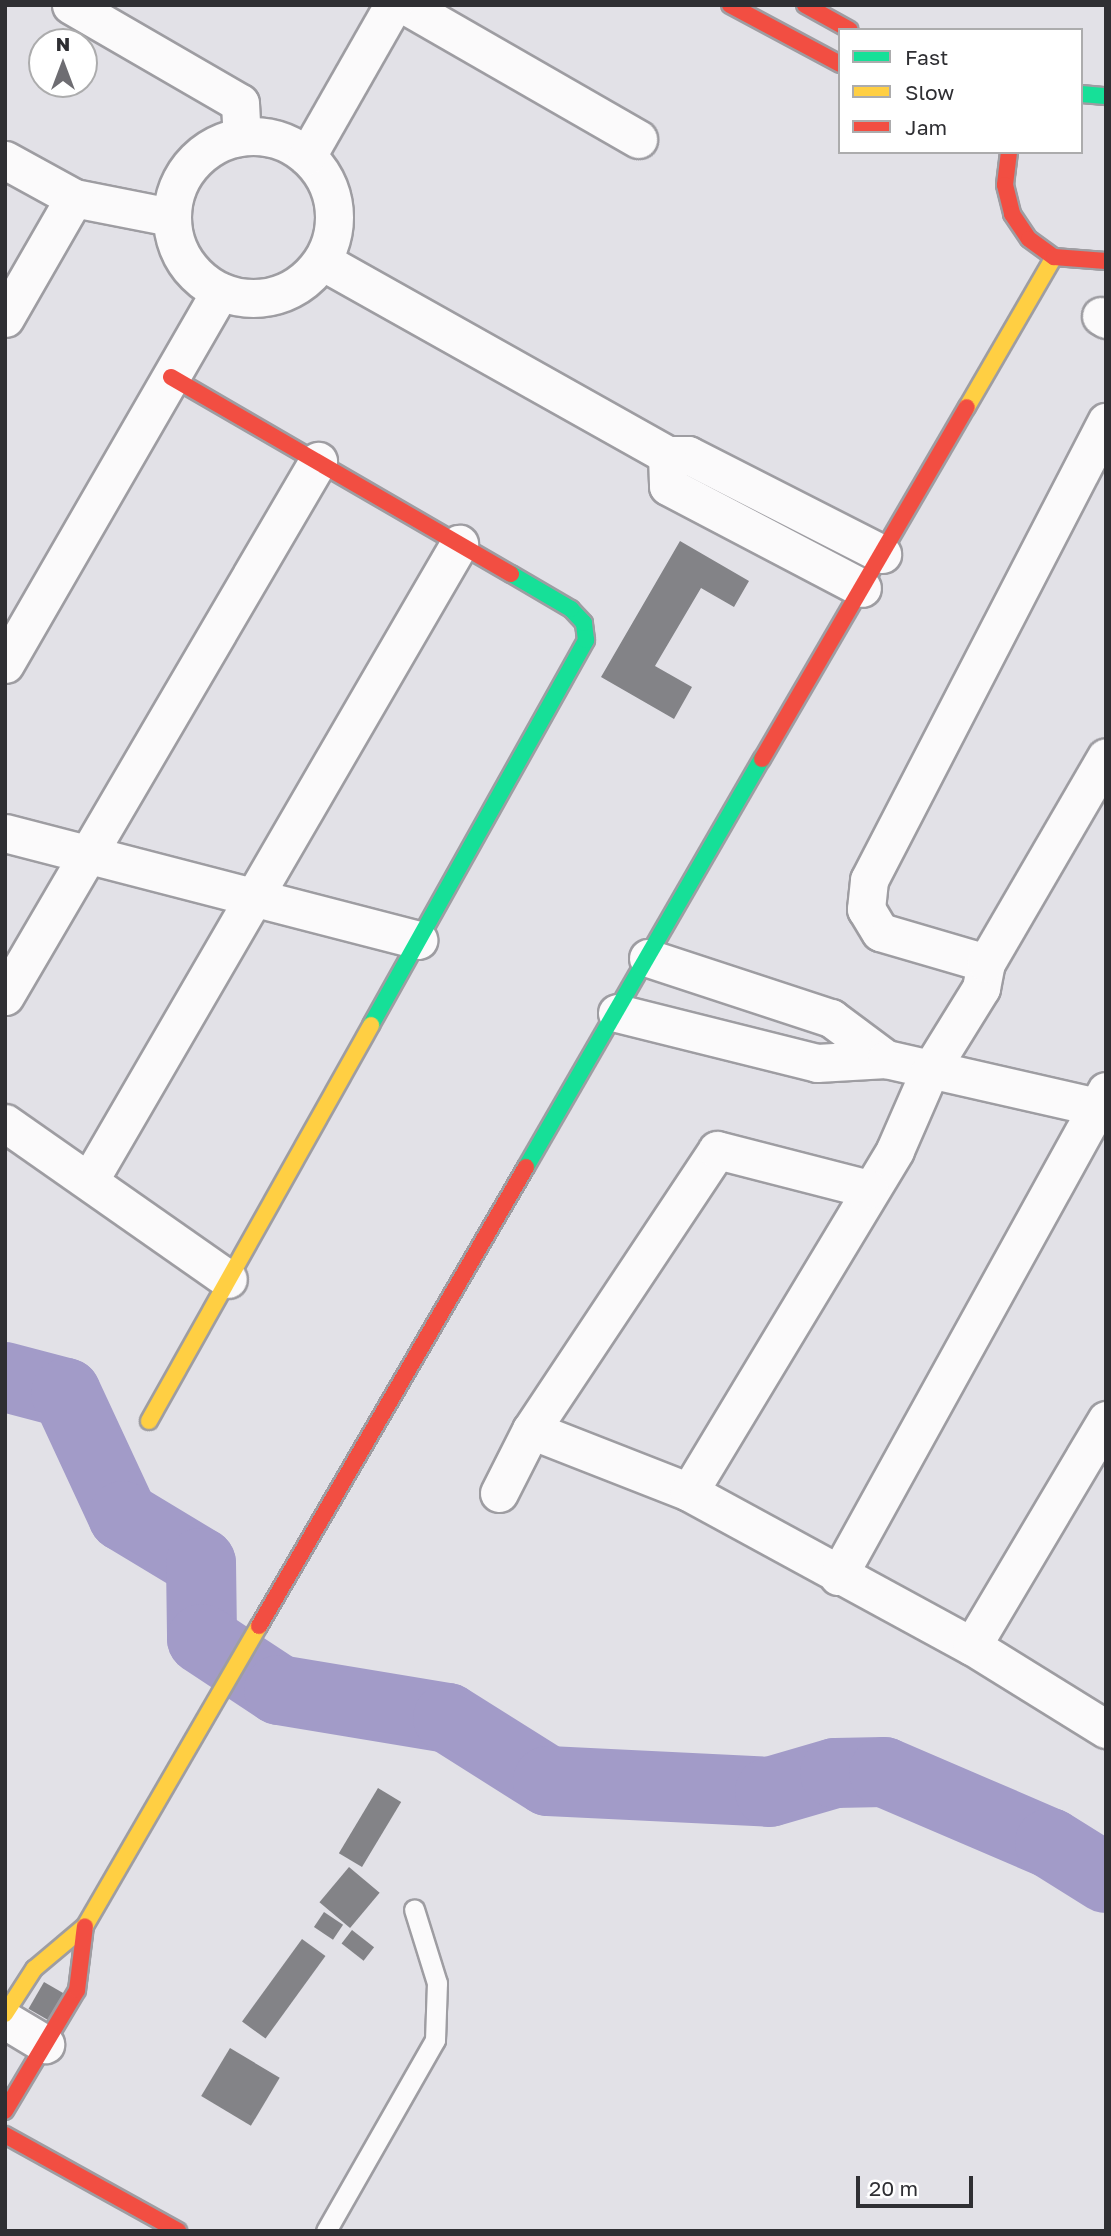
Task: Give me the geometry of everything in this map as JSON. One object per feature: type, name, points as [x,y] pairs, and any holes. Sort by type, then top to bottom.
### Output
[{"type":"street","points":[[71,5],[240,103],[242,136]]},
{"type":"street","points":[[307,156],[393,5]]},
{"type":"street","points":[[405,5],[638,139]]},
{"type":"street","points":[[730,5],[838,63]]},
{"type":"street","points":[[805,5],[846,28]]},
{"type":"street","points":[[1083,94],[1106,96]]},
{"type":"street","points":[[242,136],[288,143],[307,156],[332,195],[334,229],[323,261],[289,290],[267,298],[220,292],[184,261],[171,217],[184,173],[200,155],[242,136]]},
{"type":"street","points":[[1007,154],[1005,184],[1012,214],[1029,239],[1054,257],[1106,261]]},
{"type":"street","points":[[5,160],[74,198],[171,217]]},
{"type":"street","points":[[5,318],[74,198]]},
{"type":"street","points":[[5,2014],[34,1969],[85,1926],[217,1703],[1054,257]]},
{"type":"street","points":[[323,261],[667,455],[688,455],[882,554]]},
{"type":"street","points":[[5,664],[220,292]]},
{"type":"street","points":[[149,1421],[586,640],[584,623],[571,609],[171,377]]},
{"type":"street","points":[[986,963],[880,932],[866,909],[869,880],[1106,422]]},
{"type":"street","points":[[667,455],[668,486],[862,588]]},
{"type":"street","points":[[5,996],[318,461]]},
{"type":"street","points":[[89,1181],[459,544]]},
{"type":"street","points":[[689,1492],[869,1189],[895,1150],[929,1072],[981,988],[986,963],[1106,757]]},
{"type":"street","points":[[5,833],[418,940]]},
{"type":"street","points":[[649,958],[831,1018],[886,1059],[929,1072],[1103,1102],[838,1576]]},
{"type":"street","points":[[617,1013],[817,1063],[886,1059]]},
{"type":"street","points":[[5,1123],[228,1279]]},
{"type":"street","points":[[499,1493],[531,1430],[717,1150],[869,1189]]},
{"type":"street","points":[[972,1646],[1106,1420]]},
{"type":"street","points":[[531,1430],[689,1492],[838,1576],[972,1646],[1106,1729]]},
{"type":"street","points":[[5,2112],[77,1990],[85,1926]]},
{"type":"street","points":[[5,2020],[45,2044]]},
{"type":"street","points":[[5,2135],[178,2231]]},
{"type":"lane","points":[[326,2231],[435,2040],[437,1983],[414,1909]]},
{"type":"building","points":[[680,541],[749,581],[734,607],[701,588],[655,666],[692,687],[674,719],[601,677]]},
{"type":"building","points":[[378,1788],[401,1802],[362,1867],[339,1853]]},
{"type":"building","points":[[349,1867],[380,1893],[350,1928],[319,1902]]},
{"type":"building","points":[[324,1912],[343,1925],[333,1940],[314,1927]]},
{"type":"building","points":[[352,1930],[374,1947],[364,1961],[342,1943]]},
{"type":"building","points":[[302,1939],[325,1956],[266,2039],[242,2022]]},
{"type":"building","points":[[44,1982],[65,1994],[49,2021],[28,2009]]},
{"type":"building","points":[[230,2048],[280,2078],[251,2126],[201,2096]]},
{"type":"waterway","points":[[5,1377],[66,1393],[123,1516],[201,1563],[202,1639],[279,1690],[448,1718],[548,1781],[770,1792],[835,1773],[884,1772],[1050,1843],[1106,1878]]},
{"type":"traffic: fast","points":[[1083,94],[1106,96]]},
{"type":"traffic: fast","points":[[371,1025],[586,640],[584,623],[571,609],[511,574]]},
{"type":"traffic: fast","points":[[526,1167],[762,759]]},
{"type":"traffic: slow","points":[[967,407],[1054,257]]},
{"type":"traffic: slow","points":[[149,1421],[371,1025]]},
{"type":"traffic: slow","points":[[5,2014],[34,1969],[85,1926],[259,1626]]},
{"type":"traffic: jam","points":[[730,5],[838,63]]},
{"type":"traffic: jam","points":[[805,5],[846,28]]},
{"type":"traffic: jam","points":[[1009,154],[1005,185],[1012,214],[1029,239],[1054,257],[1106,261]]},
{"type":"traffic: jam","points":[[171,377],[511,574]]},
{"type":"traffic: jam","points":[[762,759],[967,407]]},
{"type":"traffic: jam","points":[[259,1626],[526,1167]]},
{"type":"traffic: jam","points":[[5,2111],[77,1990],[85,1926]]},
{"type":"traffic: jam","points":[[5,2135],[178,2231]]}]
